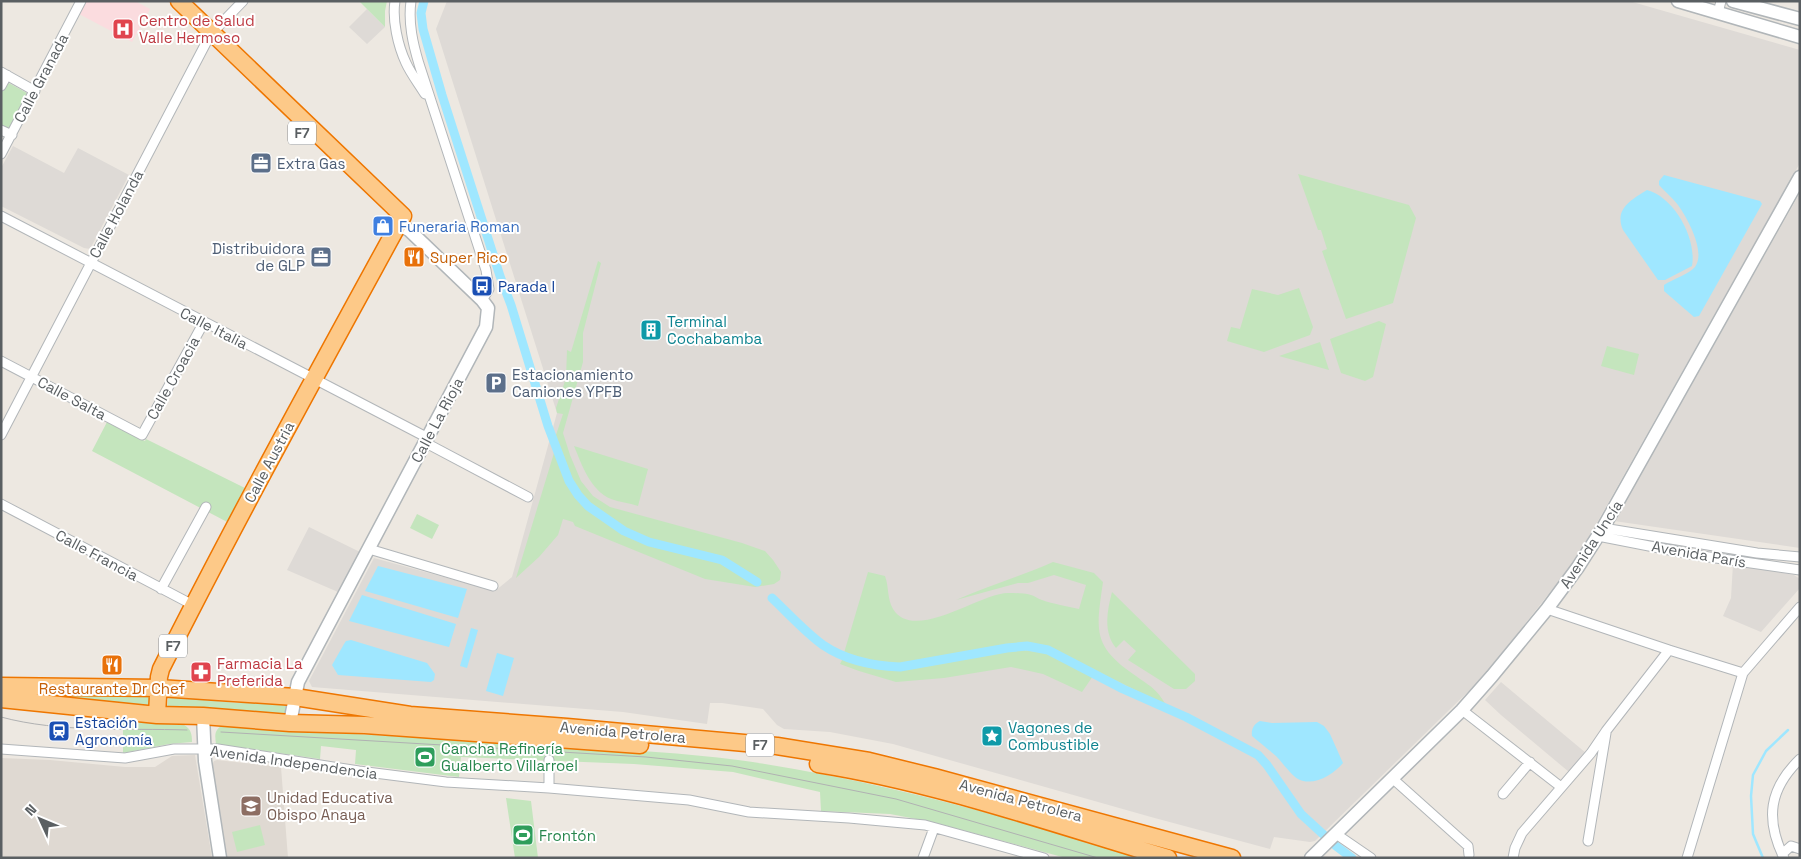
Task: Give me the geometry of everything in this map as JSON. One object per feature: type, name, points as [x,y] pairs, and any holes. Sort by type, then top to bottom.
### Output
[{"type":"highway","name":"F7","points":[[166,1],[209,37],[403,223]]},
{"type":"highway","name":"F7","points":[[179,1],[209,37]]},
{"type":"highway","name":"Calle Austria","points":[[157,715],[161,669],[313,379],[403,223]]},
{"type":"highway","name":"Avenida Petrolera","points":[[1,686],[159,688],[295,697],[410,715],[776,746],[869,761],[934,776],[1232,858]]},
{"type":"highway","name":"Avenida Petrolera","points":[[1,699],[157,715],[432,729],[653,746],[774,758],[844,769],[938,790],[1168,858]]},
{"type":"street","name":"Calle Granada","points":[[1,154],[81,1]]},
{"type":"street","name":"Calle Holanda","points":[[1,435],[209,37],[243,1]]},
{"type":"street","name":"Calle La Rioja","points":[[395,1],[394,10],[398,38],[406,63],[433,107]]},
{"type":"street","name":"Calle La Rioja","points":[[290,723],[298,682],[486,327],[488,318],[488,308],[482,300],[489,289],[486,270],[411,34],[411,1]]},
{"type":"street","points":[[1678,1],[1720,7],[1800,37]]},
{"type":"street","points":[[1733,1],[1800,19]]},
{"type":"street","points":[[1,86],[4,73],[35,90]]},
{"type":"street","points":[[1,130],[12,135]]},
{"type":"street","name":"Avenida Uncía","points":[[1311,858],[1462,710],[1547,609],[1601,532],[1800,177]]},
{"type":"street","name":"Calle Italia","points":[[1,216],[427,440],[528,498]]},
{"type":"street","points":[[403,223],[482,300]]},
{"type":"street","name":"Calle Croacia","points":[[142,434],[204,322]]},
{"type":"street","name":"Calle Salta","points":[[1,361],[142,434]]},
{"type":"street","name":"Calle Francia","points":[[1,504],[193,606]]},
{"type":"street","points":[[161,589],[206,507]]},
{"type":"street","name":"Avenida París","points":[[1601,532],[1757,554],[1800,557]]},
{"type":"street","name":"Avenida París","points":[[1601,532],[1695,555],[1800,570]]},
{"type":"street","points":[[369,549],[493,586]]},
{"type":"street","points":[[1687,858],[1743,673],[1800,607]]},
{"type":"street","points":[[1547,609],[1743,673]]},
{"type":"street","points":[[1513,858],[1515,848],[1522,834],[1591,753],[1669,650]]},
{"type":"street","points":[[1462,710],[1561,787]]},
{"type":"street","points":[[203,716],[205,761],[220,858]]},
{"type":"street","points":[[1588,841],[1606,731]]},
{"type":"street","name":"Avenida Independencia","points":[[1,749],[125,758],[174,749],[218,749],[359,771],[446,782],[550,788],[689,800],[749,812],[925,825],[1010,853],[1044,858]]},
{"type":"street","points":[[1800,759],[1788,770],[1780,783],[1774,797],[1771,816],[1773,832],[1782,856],[1791,846],[1800,849]]},
{"type":"street","points":[[549,760],[550,788]]},
{"type":"street","points":[[1503,794],[1530,762]]},
{"type":"street","points":[[1392,778],[1468,846],[1469,855]]},
{"type":"street","points":[[923,858],[934,828]]},
{"type":"street","points":[[1336,834],[1371,858]]},
{"type":"shaded area","name":"Centro de Salud Valle Hermoso","points":[[86,1],[135,1],[150,9],[132,42],[79,14]]},
{"type":"shaded area","points":[[447,1],[1629,1],[1800,50],[1800,163],[1577,558],[1483,677],[1315,841],[1274,837],[1270,849],[893,744],[830,732],[784,729],[777,725],[763,709],[710,703],[707,724],[623,712],[312,687],[309,681],[374,558],[495,591],[512,577],[557,413],[436,29]]},
{"type":"shaded area","points":[[367,9],[385,27],[367,44],[349,27]]},
{"type":"shaded area","points":[[13,146],[64,173],[78,148],[129,175],[90,249],[84,248],[1,206],[1,168]]},
{"type":"shaded area","points":[[1800,193],[1800,548],[1614,521]]},
{"type":"shaded area","points":[[309,527],[360,552],[338,592],[287,570]]},
{"type":"shaded area","points":[[1733,564],[1794,575],[1800,579],[1800,588],[1761,632],[1723,616],[1731,598]]},
{"type":"shaded area","points":[[1501,682],[1586,753],[1569,772],[1485,700]]},
{"type":"shaded area","points":[[195,755],[212,858],[1,858],[1,758],[50,760],[125,767],[155,767],[172,756]]},
{"type":"shaded area","name":"Unidad Educativa Obispo Anaya","points":[[217,760],[281,767],[288,858],[227,858],[212,765]]},
{"type":"green space","points":[[359,1],[387,1],[385,27]]},
{"type":"green space","points":[[7,82],[27,93],[9,129],[1,125],[1,92]]},
{"type":"green space","points":[[1298,174],[1409,205],[1416,218],[1393,303],[1346,319],[1322,251],[1327,249],[1321,230],[1318,230]]},
{"type":"green space","points":[[598,261],[601,263],[583,333],[583,362],[563,433],[581,481],[593,496],[610,507],[765,551],[781,572],[780,580],[774,584],[755,587],[705,579],[575,526],[573,522],[563,519],[558,535],[539,557],[516,578],[557,443],[555,438],[563,414],[557,413],[556,408],[566,378],[567,350],[571,352]]},
{"type":"green space","points":[[1299,288],[1313,327],[1310,335],[1264,352],[1227,341],[1231,327],[1240,329],[1252,289],[1278,295]]},
{"type":"green space","points":[[1379,321],[1386,324],[1373,377],[1365,381],[1341,373],[1330,339]]},
{"type":"green space","points":[[1320,342],[1329,370],[1279,356]]},
{"type":"green space","points":[[1607,346],[1639,354],[1634,375],[1601,366]]},
{"type":"green space","points":[[107,422],[145,441],[146,439],[249,490],[231,524],[92,451]]},
{"type":"green space","points":[[574,446],[648,469],[638,506],[611,499],[597,490],[580,461]]},
{"type":"green space","points":[[417,514],[439,525],[432,539],[410,528]]},
{"type":"green space","points":[[1053,562],[1094,573],[1103,582],[1099,625],[1100,636],[1104,646],[1111,656],[1156,691],[1166,705],[1047,647],[1030,644],[1007,646],[901,664],[882,664],[844,653],[868,572],[885,576],[893,609],[903,618],[916,621],[948,614],[981,600],[1008,593],[1028,594],[1041,600],[1079,609],[1086,585],[1054,575],[956,600]]},
{"type":"green space","points":[[1112,592],[1195,674],[1195,681],[1186,689],[1174,689],[1128,660],[1136,651],[1124,640],[1116,648],[1109,635],[1107,621]]},
{"type":"green space","points":[[1022,650],[1045,653],[1093,676],[1082,692],[1043,674],[1011,667],[944,678],[896,682],[840,664],[843,658],[888,670],[908,669],[997,652]]},
{"type":"green space","points":[[24,689],[150,692],[151,709],[23,696]]},
{"type":"green space","points":[[171,697],[238,703],[284,703],[286,705],[285,713],[282,715],[234,710],[167,708],[168,699]]},
{"type":"green space","points":[[123,720],[184,725],[191,732],[192,742],[169,744],[123,753]]},
{"type":"green space","points":[[221,726],[485,741],[697,755],[738,760],[835,777],[931,798],[1121,850],[1137,858],[1066,858],[932,822],[890,814],[821,811],[820,792],[733,772],[634,764],[461,757],[459,777],[355,764],[356,750],[321,746],[320,759],[216,744],[216,732]]},
{"type":"green space","name":"Frontón","points":[[506,798],[531,801],[538,858],[515,858]]},
{"type":"green space","points":[[260,825],[265,845],[237,852],[232,832]]},
{"type":"water","points":[[1664,175],[1760,201],[1762,204],[1699,316],[1694,317],[1664,291],[1664,285],[1695,267],[1698,261],[1698,253],[1697,244],[1686,218],[1676,202],[1659,185],[1659,181]]},
{"type":"water","points":[[1647,190],[1657,194],[1674,210],[1682,220],[1691,243],[1692,266],[1665,280],[1658,280],[1623,230],[1621,223],[1622,211],[1630,202]]},
{"type":"water","points":[[378,566],[467,589],[458,618],[365,591]]},
{"type":"water","points":[[362,595],[456,624],[449,647],[349,621]]},
{"type":"water","points":[[471,628],[478,630],[467,668],[460,666]]},
{"type":"water","points":[[351,640],[427,663],[435,674],[434,680],[431,682],[338,675],[332,665],[346,641]]},
{"type":"water","points":[[497,653],[514,658],[503,696],[486,691]]},
{"type":"water","points":[[1260,721],[1272,723],[1317,722],[1324,726],[1330,734],[1343,763],[1334,772],[1322,779],[1310,782],[1298,779],[1276,756],[1252,736],[1253,727]]},
{"type":"waterway","points":[[424,1],[421,13],[423,29],[442,95],[511,305],[548,426],[569,481],[588,506],[624,531],[649,542],[722,560],[757,582]]},
{"type":"waterway","points":[[772,598],[803,629],[823,645],[841,655],[870,664],[900,667],[1027,646],[1048,650],[1123,689],[1186,717],[1258,755],[1301,814],[1325,836]]},
{"type":"waterway","points":[[1763,858],[1753,834],[1751,796],[1753,775],[1766,751],[1788,730]]},
{"type":"waterway","points":[[1336,846],[1352,858]]},
{"type":"tram line","points":[[1,717],[47,726],[70,728],[187,730]]},
{"type":"tram line","points":[[221,732],[646,757],[732,766],[896,799],[1098,858]]},
{"type":"place","name":"Centro de Salud Valle Hermoso","points":[[123,29]]},
{"type":"place","name":"Extra Gas","points":[[261,163]]},
{"type":"place","name":"Funeraria Roman","points":[[383,226]]},
{"type":"place","name":"Distribuidora de GLP","points":[[321,257]]},
{"type":"place","name":"Super Rico","points":[[414,257]]},
{"type":"place","name":"Parada I","points":[[482,286]]},
{"type":"place","name":"Terminal Cochabamba","points":[[651,330]]},
{"type":"place","name":"Estacionamiento Camiones YPFB","points":[[496,383]]},
{"type":"place","name":"Restaurante Dr Chef","points":[[112,665]]},
{"type":"place","name":"Farmacia La Preferida","points":[[201,672]]},
{"type":"place","name":"Estación Agronomía","points":[[59,731]]},
{"type":"place","name":"Vagones de Combustible","points":[[992,736]]},
{"type":"place","name":"Cancha Refinería Gualberto Villarroel","points":[[425,757]]},
{"type":"place","name":"Unidad Educativa Obispo Anaya","points":[[251,806]]},
{"type":"place","name":"Frontón","points":[[523,835]]}]
